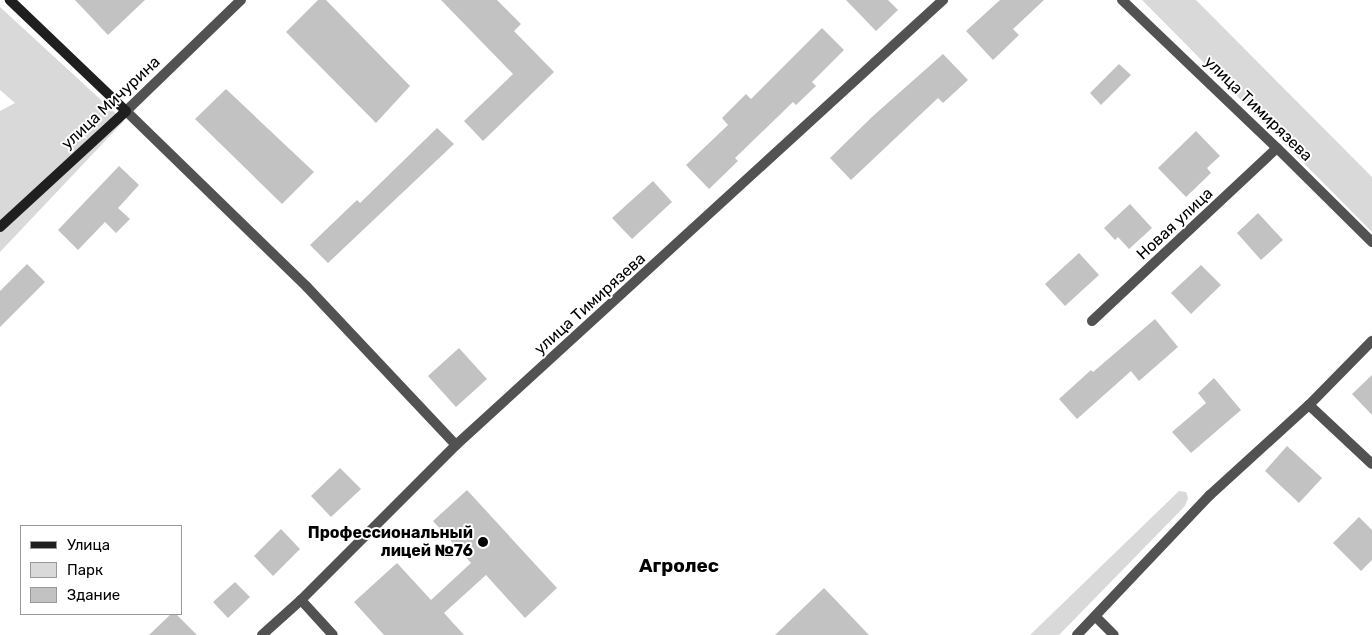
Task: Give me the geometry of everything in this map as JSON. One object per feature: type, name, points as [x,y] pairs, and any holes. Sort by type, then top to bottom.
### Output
[{"type":"street","points":[[10,0],[307,287],[456,444]]},
{"type":"street","name":"улица Мичурина","points":[[0,227],[126,111],[241,0]]},
{"type":"street","name":"улица Тимирязева","points":[[262,635],[300,600],[456,444],[577,337],[944,0]]},
{"type":"street","name":"улица Тимирязева","points":[[1122,0],[1372,242]]},
{"type":"street","name":"Новая улица","points":[[1092,322],[1277,148]]},
{"type":"street","points":[[1078,635],[1210,495],[1309,405],[1372,341]]},
{"type":"street","points":[[1309,405],[1372,464]]},
{"type":"street","points":[[300,600],[332,635]]},
{"type":"street","points":[[1096,617],[1114,635]]},
{"type":"green space","points":[[1142,0],[1196,0],[1372,177],[1372,232]]},
{"type":"green space","points":[[0,7],[124,121],[0,252],[0,111],[15,103],[0,90]]},
{"type":"green space","points":[[1179,491],[1186,492],[1188,498],[1185,506],[1059,635],[1030,635]]},
{"type":"building","points":[[75,0],[145,0],[108,35]]},
{"type":"building","points":[[318,0],[326,0],[410,86],[376,123],[286,32]]},
{"type":"building","points":[[441,0],[497,0],[521,24],[514,31],[554,72],[483,141],[464,121],[513,74]]},
{"type":"building","points":[[846,0],[888,0],[898,10],[876,31]]},
{"type":"building","points":[[1000,0],[1044,0],[1013,29],[1019,35],[993,60],[966,31]]},
{"type":"building","points":[[822,28],[844,50],[812,82],[816,86],[796,105],[793,102],[735,158],[738,161],[709,189],[686,165],[728,125],[722,118],[746,94],[751,99]]},
{"type":"building","points":[[943,54],[968,80],[943,103],[938,98],[851,180],[830,158],[873,116]]},
{"type":"building","points":[[1119,64],[1131,75],[1101,105],[1090,93]]},
{"type":"building","points":[[226,89],[314,172],[282,204],[195,119]]},
{"type":"building","points":[[437,128],[454,144],[328,263],[310,245],[357,200],[360,203]]},
{"type":"building","points":[[1196,131],[1220,156],[1207,168],[1211,173],[1186,197],[1158,168]]},
{"type":"building","points":[[119,166],[139,185],[118,208],[130,219],[116,233],[105,222],[78,250],[58,230]]},
{"type":"building","points":[[653,181],[672,202],[632,239],[612,218]]},
{"type":"building","points":[[1130,204],[1152,228],[1129,249],[1118,237],[1115,240],[1104,228]]},
{"type":"building","points":[[1258,213],[1283,240],[1261,260],[1237,233]]},
{"type":"building","points":[[1079,253],[1099,275],[1065,306],[1045,284]]},
{"type":"building","points":[[27,264],[45,282],[0,327],[0,291]]},
{"type":"building","points":[[1201,265],[1221,285],[1191,314],[1171,293]]},
{"type":"building","points":[[1155,319],[1178,347],[1139,381],[1131,371],[1077,419],[1059,399],[1091,370],[1093,372]]},
{"type":"building","points":[[459,348],[487,379],[456,407],[428,376]]},
{"type":"building","points":[[1372,375],[1372,415],[1352,394]]},
{"type":"building","points":[[1214,378],[1241,410],[1191,453],[1172,432],[1206,403],[1198,393]]},
{"type":"building","points":[[1287,446],[1322,478],[1299,503],[1265,471]]},
{"type":"building","points":[[340,468],[361,489],[331,517],[311,496]]},
{"type":"building","name":"Профессиональный лицей №76","points":[[467,490],[557,588],[525,618],[486,575],[444,613],[464,635],[384,635],[354,602],[397,563],[431,600],[471,563],[433,521]]},
{"type":"building","points":[[1359,517],[1372,530],[1372,560],[1361,571],[1333,543]]},
{"type":"building","points":[[281,529],[300,549],[273,576],[254,556]]},
{"type":"building","points":[[235,582],[250,597],[228,618],[213,602]]},
{"type":"building","points":[[824,588],[869,635],[775,635]]},
{"type":"building","points":[[170,615],[177,615],[197,635],[149,635]]},
{"type":"place","name":"Профессиональный лицей №76","points":[[483,542]]},
{"type":"district","name":"Агролес","points":[[679,566]]}]
